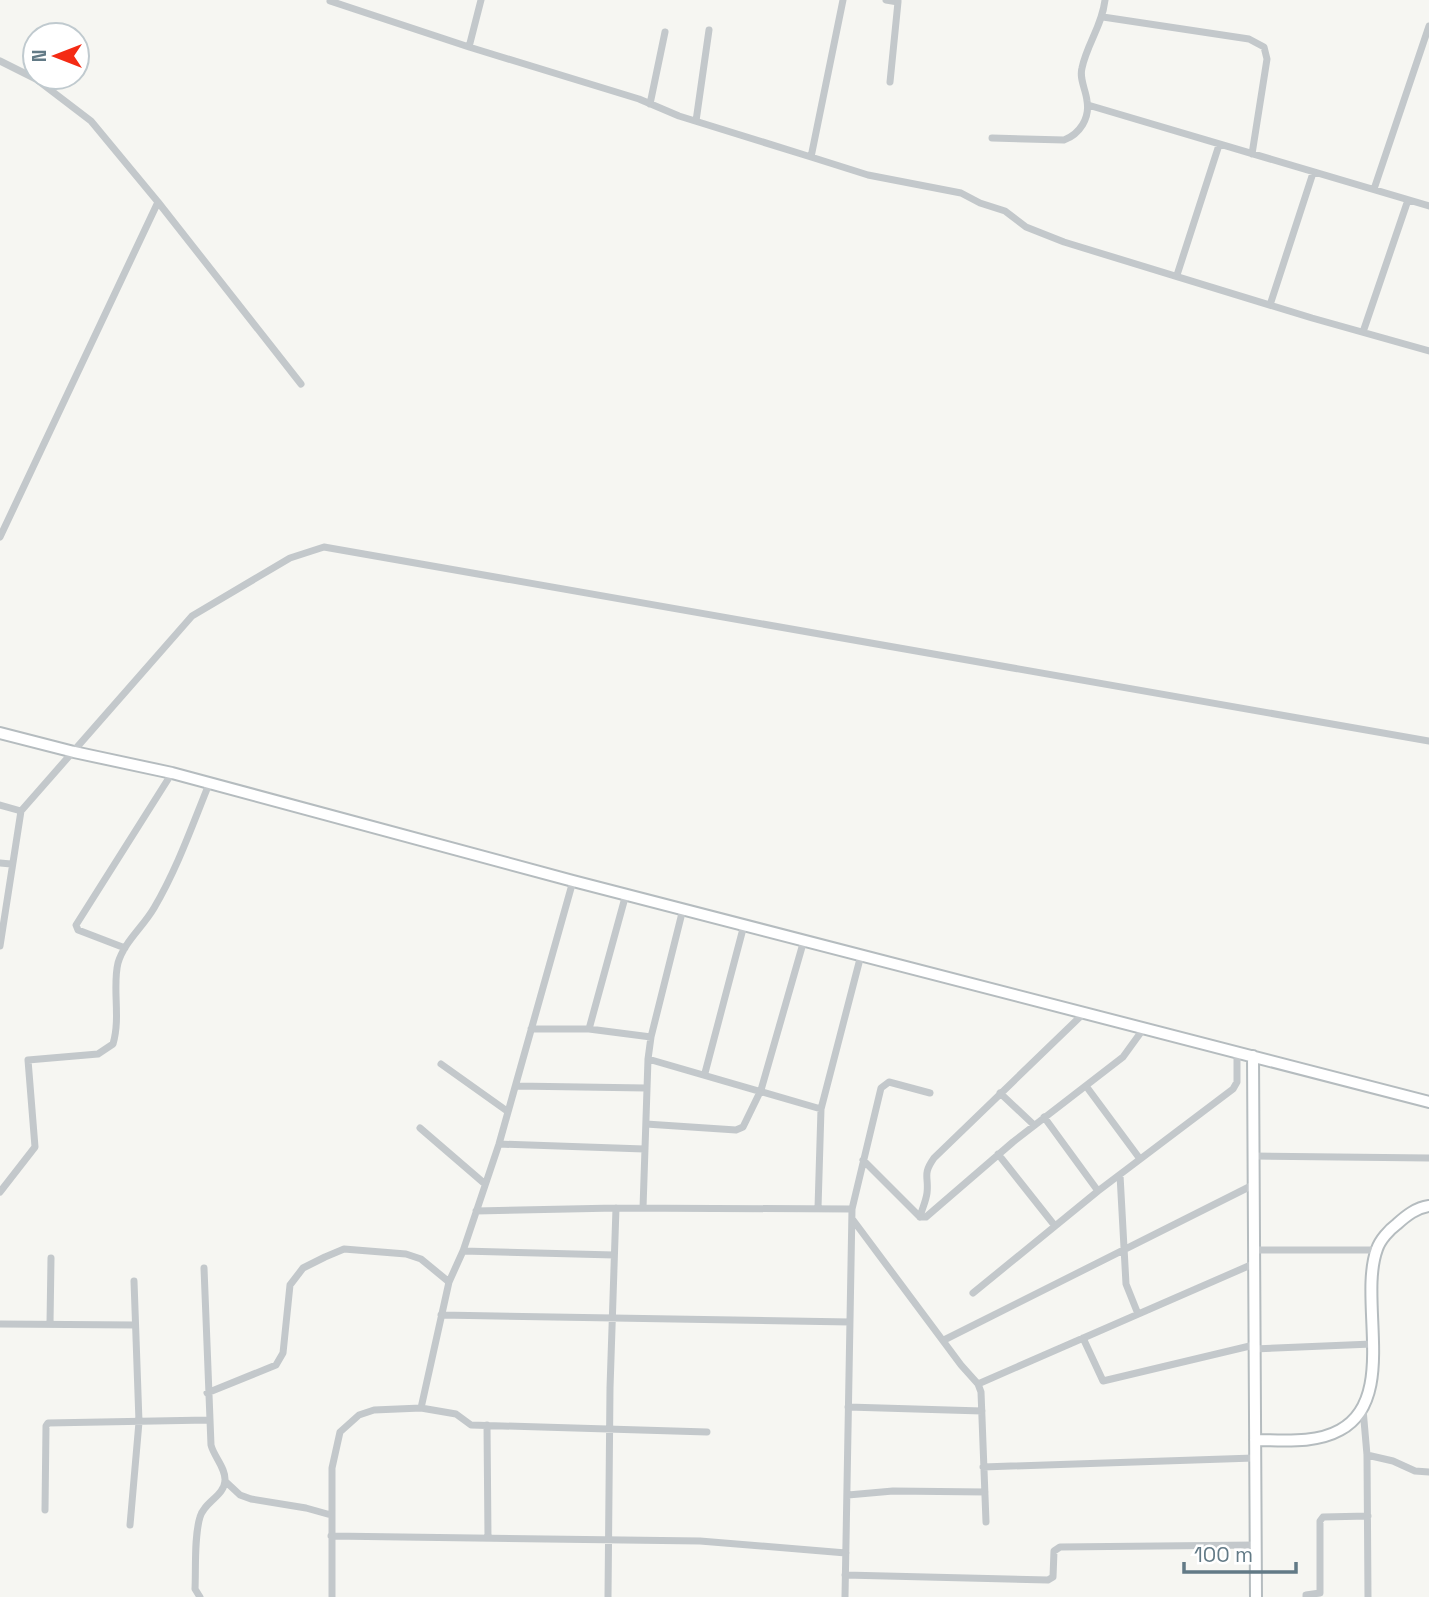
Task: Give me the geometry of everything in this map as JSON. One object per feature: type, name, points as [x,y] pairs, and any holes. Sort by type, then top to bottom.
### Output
[{"type":"street","points":[[469,47],[481,0]]},
{"type":"street","points":[[811,157],[843,0]]},
{"type":"street","points":[[886,0],[898,1],[890,82]]},
{"type":"street","points":[[992,138],[1064,140],[1081,129],[1088,105],[1081,72],[1103,17],[1105,0]]},
{"type":"street","points":[[330,1],[868,175],[961,193],[1005,211],[1026,227],[1064,242],[1429,351]]},
{"type":"street","points":[[1103,17],[1249,39],[1264,47],[1268,59],[1252,154]]},
{"type":"street","points":[[1374,189],[1429,26]]},
{"type":"street","points":[[696,121],[709,30]]},
{"type":"street","points":[[650,104],[665,32]]},
{"type":"street","points":[[0,61],[36,79],[91,121],[301,384]]},
{"type":"street","points":[[1088,105],[1429,206]]},
{"type":"street","points":[[1177,275],[1219,145]]},
{"type":"street","points":[[1270,305],[1313,173]]},
{"type":"street","points":[[1363,332],[1408,200]]},
{"type":"street","points":[[1,534],[158,202]]},
{"type":"street","points":[[0,946],[21,811],[192,616],[290,558],[324,547],[1429,741]]},
{"type":"street","points":[[0,733],[172,773],[573,881],[1429,1102]]},
{"type":"street","points":[[125,948],[78,930],[76,925],[172,773]]},
{"type":"street","points":[[0,1192],[35,1147],[28,1060],[98,1054],[114,1044],[117,1029],[117,965],[169,880],[209,784]]},
{"type":"street","points":[[0,805],[21,811]]},
{"type":"street","points":[[0,863],[11,864]]},
{"type":"street","points":[[421,1408],[449,1282],[463,1251],[499,1144],[573,881]]},
{"type":"street","points":[[589,1029],[626,894]]},
{"type":"street","points":[[643,1208],[648,1059],[683,909]]},
{"type":"street","points":[[705,1073],[744,925]]},
{"type":"street","points":[[646,1124],[736,1130],[747,1122],[761,1090],[804,940]]},
{"type":"street","points":[[818,1208],[821,1109],[861,956]]},
{"type":"street","points":[[920,1217],[927,1195],[927,1168],[934,1158],[1084,1012]]},
{"type":"street","points":[[863,1160],[920,1217],[926,1217],[998,1154],[1123,1057],[1144,1028]]},
{"type":"street","points":[[531,1029],[589,1029],[651,1037]]},
{"type":"street","points":[[973,1293],[1098,1191],[1233,1089],[1237,1082],[1237,1052]]},
{"type":"street","points":[[1253,1056],[1256,1597]]},
{"type":"street","points":[[648,1059],[705,1073],[821,1109]]},
{"type":"street","points":[[441,1063],[508,1111]]},
{"type":"street","points":[[845,1597],[852,1209],[884,1084],[889,1082],[930,1093]]},
{"type":"street","points":[[516,1086],[646,1088]]},
{"type":"street","points":[[1086,1086],[1140,1159]]},
{"type":"street","points":[[1000,1093],[1034,1125]]},
{"type":"street","points":[[1044,1117],[1098,1191]]},
{"type":"street","points":[[420,1128],[485,1184]]},
{"type":"street","points":[[499,1144],[644,1149]]},
{"type":"street","points":[[998,1154],[1055,1226]]},
{"type":"street","points":[[1254,1157],[1429,1158]]},
{"type":"street","points":[[1120,1175],[1126,1284],[1138,1314]]},
{"type":"street","points":[[944,1340],[1253,1185]]},
{"type":"street","points":[[1368,1597],[1367,1455],[1363,1409],[1371,1380],[1376,1250],[1392,1228],[1409,1213],[1429,1206]]},
{"type":"street","points":[[476,1211],[616,1208],[852,1209]]},
{"type":"street","points":[[608,1597],[609,1428],[616,1208]]},
{"type":"street","points":[[853,1220],[978,1384],[981,1392],[986,1522]]},
{"type":"street","points":[[207,1393],[276,1365],[283,1353],[290,1285],[303,1269],[325,1257],[344,1249],[406,1254],[421,1259],[449,1282]]},
{"type":"street","points":[[1254,1250],[1376,1250]]},
{"type":"street","points":[[463,1251],[614,1255]]},
{"type":"street","points":[[50,1324],[51,1258]]},
{"type":"street","points":[[978,1384],[1254,1264]]},
{"type":"street","points":[[200,1597],[195,1589],[200,1518],[225,1481],[224,1471],[213,1454],[208,1420],[204,1268]]},
{"type":"street","points":[[130,1525],[139,1422],[134,1281]]},
{"type":"street","points":[[441,1315],[850,1322]]},
{"type":"street","points":[[0,1324],[135,1325]]},
{"type":"street","points":[[1083,1338],[1103,1381],[1254,1347],[1372,1344]]},
{"type":"street","points":[[848,1407],[982,1411]]},
{"type":"street","points":[[333,1597],[331,1468],[340,1432],[359,1415],[374,1410],[421,1408],[456,1414],[471,1425],[707,1432]]},
{"type":"street","points":[[1255,1440],[1301,1439],[1330,1434],[1341,1430],[1363,1409]]},
{"type":"street","points":[[45,1510],[48,1423],[208,1420]]},
{"type":"street","points":[[487,1426],[488,1538]]},
{"type":"street","points":[[1367,1455],[1393,1461],[1415,1471],[1429,1472]]},
{"type":"street","points":[[984,1467],[1254,1458]]},
{"type":"street","points":[[225,1481],[240,1495],[251,1499],[331,1515]]},
{"type":"street","points":[[848,1495],[892,1491],[985,1492]]},
{"type":"street","points":[[1306,1597],[1320,1593],[1320,1521],[1323,1517],[1368,1516]]},
{"type":"street","points":[[331,1536],[721,1542],[846,1553]]},
{"type":"street","points":[[845,1575],[1048,1580],[1053,1577],[1054,1551],[1060,1546],[1255,1545]]}]
